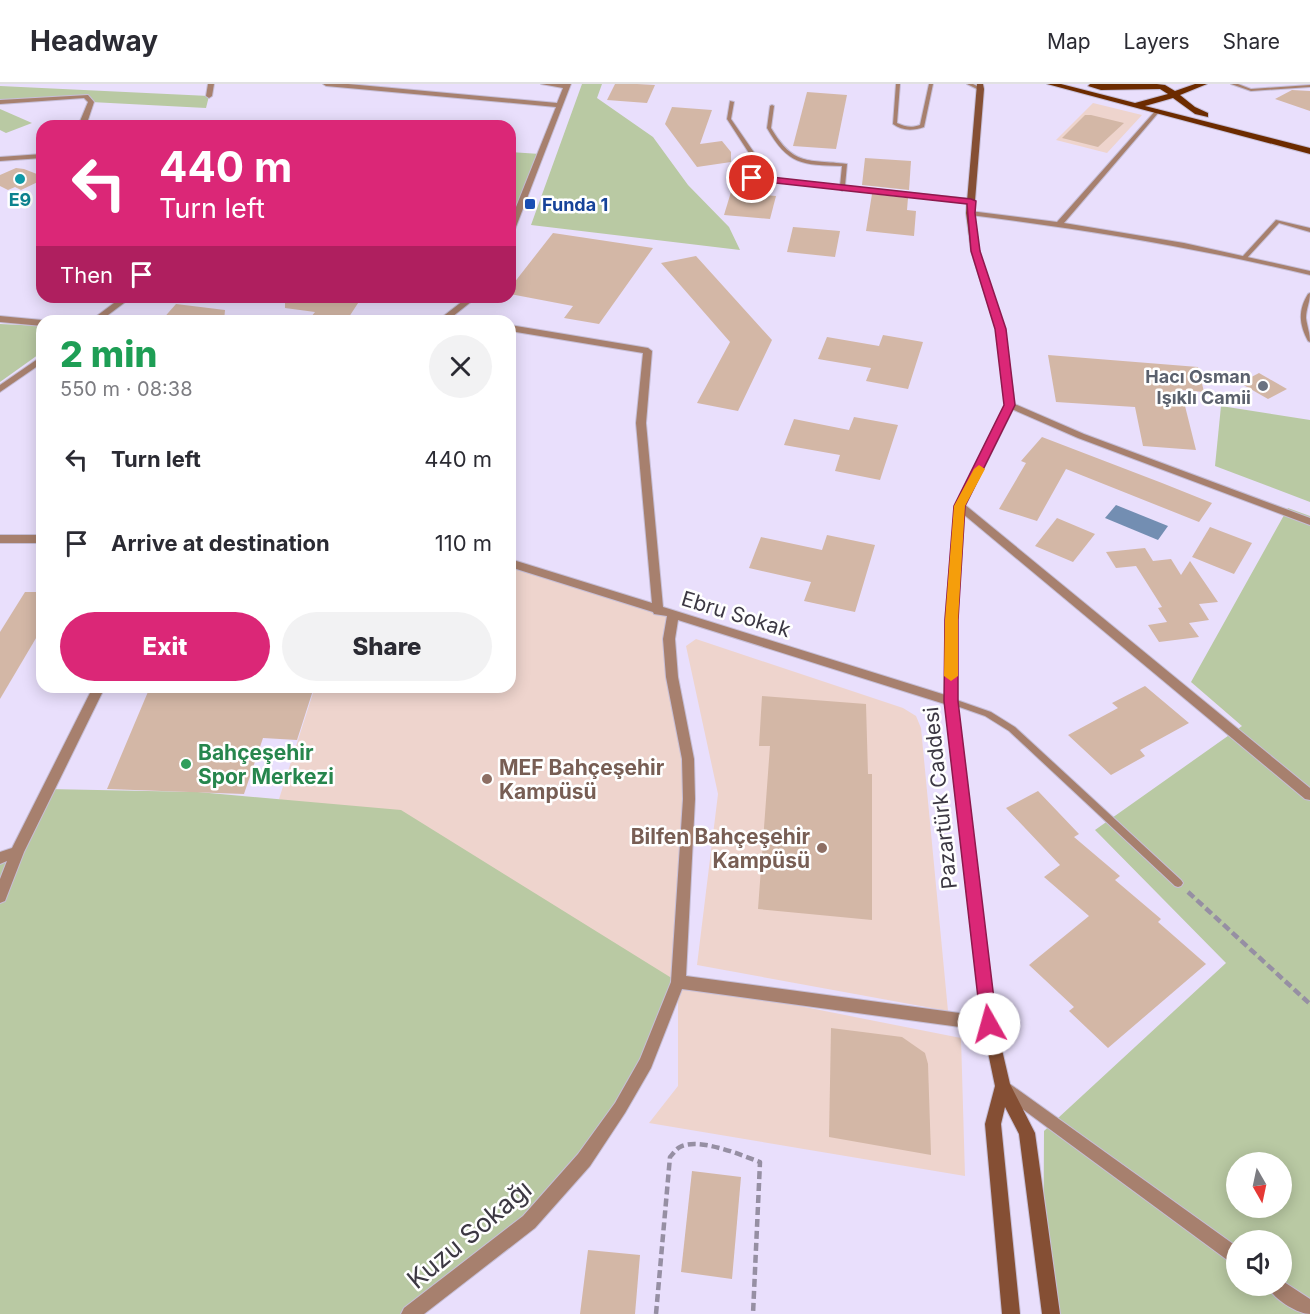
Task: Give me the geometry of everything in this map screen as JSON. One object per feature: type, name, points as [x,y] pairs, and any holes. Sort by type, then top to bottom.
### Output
[{"type":"main road","points":[[1051,84],[1310,151]]},
{"type":"main road","points":[[1081,84],[1112,86],[1152,84]]},
{"type":"main road","points":[[1112,86],[1114,95],[1123,102],[1150,102],[1203,84]]},
{"type":"main road","points":[[1142,85],[1161,87],[1188,108],[1197,112],[1310,142]]},
{"type":"street","points":[[209,96],[212,84]]},
{"type":"street","points":[[326,84],[559,105]]},
{"type":"street","points":[[388,84],[396,90]]},
{"type":"street","points":[[516,209],[568,85],[544,84]]},
{"type":"street","points":[[983,86],[971,207],[975,251],[1000,329],[1010,405],[1081,436],[1310,522]]},
{"type":"street","points":[[0,102],[86,96],[91,102],[84,120]]},
{"type":"street","points":[[1060,223],[1157,111]]},
{"type":"street","points":[[0,159],[36,156]]},
{"type":"street","points":[[971,207],[1245,257],[1310,273]]},
{"type":"street","points":[[102,315],[120,303]]},
{"type":"street","points":[[449,315],[464,303]]},
{"type":"street","points":[[0,319],[36,322]]},
{"type":"street","points":[[516,329],[648,351],[641,423],[658,610]]},
{"type":"street","points":[[0,389],[36,363]]},
{"type":"street","name":"Pazartürk Caddesi","points":[[1010,405],[960,506],[951,620],[951,701],[989,1024],[1003,1086],[1027,1133],[1051,1314]]},
{"type":"street","points":[[960,506],[1310,795]]},
{"type":"street","points":[[0,539],[36,539]]},
{"type":"street","name":"Ebru Sokak","points":[[516,564],[951,701]]},
{"type":"street","name":"Kuzu Sokağı","points":[[410,1314],[529,1222],[584,1160],[620,1108],[646,1063],[678,982],[689,799],[688,759],[672,677],[669,639],[673,615]]},
{"type":"street","points":[[0,897],[17,852],[96,693]]},
{"type":"street","points":[[0,858],[17,852]]},
{"type":"street","points":[[678,982],[989,1024]]},
{"type":"street","points":[[1003,1086],[1226,1249]]},
{"type":"street","name":"Pazartürk Caddesi","points":[[1003,1086],[993,1124],[1011,1314]]},
{"type":"street","points":[[1290,1296],[1310,1310]]},
{"type":"lane","points":[[898,84],[895,124],[902,128],[914,129],[922,126],[931,84]]},
{"type":"lane","points":[[969,84],[983,86]]},
{"type":"lane","points":[[1233,84],[1248,90],[1310,86]]},
{"type":"lane","points":[[732,102],[729,119],[761,167],[752,178],[971,207]]},
{"type":"lane","points":[[772,106],[769,128],[793,159],[804,163],[845,165],[842,189]]},
{"type":"lane","points":[[1245,257],[1278,221],[1310,230]]},
{"type":"lane","points":[[1310,295],[1302,319],[1310,340]]},
{"type":"lane","points":[[951,701],[988,714],[1012,729],[1178,883]]},
{"type":"path","points":[[1178,883],[1310,1004]]},
{"type":"path","points":[[656,1314],[670,1157],[682,1146],[697,1144],[730,1151],[760,1162],[753,1314]]},
{"type":"shaded area","points":[[1093,103],[1142,115],[1107,153],[1056,140]]},
{"type":"shaded area","name":"MEF Bahçeşehir Kampüsü","points":[[516,565],[673,615],[669,639],[688,759],[678,982],[279,799],[313,693],[516,693]]},
{"type":"shaded area","name":"Bilfen Bahçeşehir Kampüsü","points":[[696,639],[903,708],[916,716],[921,728],[948,1011],[697,965],[718,794],[686,646]]},
{"type":"shaded area","points":[[678,982],[961,1038],[965,1176],[649,1123],[678,1086]]},
{"type":"green space","points":[[582,84],[602,84],[597,98],[653,137],[688,185],[729,227],[740,250],[531,225]]},
{"type":"green space","points":[[0,86],[209,96],[206,108],[91,102],[86,96],[0,102]]},
{"type":"green space","points":[[0,109],[32,123],[6,133],[0,130]]},
{"type":"green space","points":[[516,152],[540,154],[516,216]]},
{"type":"green space","points":[[0,324],[36,326],[36,356],[0,382]]},
{"type":"green space","points":[[1221,406],[1310,420],[1310,502],[1215,466]]},
{"type":"green space","points":[[1288,508],[1310,516],[1310,1314],[1043,1314],[1044,1131],[1226,963],[1095,830],[1242,726],[1191,682]]},
{"type":"green space","points":[[47,789],[198,792],[401,810],[678,982],[646,1063],[529,1222],[410,1314],[0,1314],[0,858],[17,852]]},
{"type":"water","points":[[1116,505],[1168,526],[1158,540],[1105,518]]},
{"type":"building","points":[[615,84],[655,85],[647,103],[607,100]]},
{"type":"building","points":[[1292,90],[1310,91],[1310,111],[1275,99]]},
{"type":"building","points":[[807,92],[847,95],[836,149],[793,146]]},
{"type":"building","points":[[672,107],[712,110],[700,144],[722,141],[731,152],[731,162],[697,167],[665,124]]},
{"type":"building","points":[[1085,115],[1124,123],[1098,147],[1062,138]]},
{"type":"building","points":[[865,158],[911,161],[909,190],[862,185]]},
{"type":"building","name":"E9","points":[[16,168],[24,169],[36,174],[36,183],[21,190],[15,187],[8,190],[0,186],[0,175]]},
{"type":"building","points":[[731,192],[776,196],[770,219],[724,215]]},
{"type":"building","points":[[872,194],[908,198],[907,210],[916,211],[914,236],[866,231]]},
{"type":"building","points":[[793,227],[840,231],[835,257],[787,252]]},
{"type":"building","points":[[553,233],[653,248],[599,324],[564,318],[573,306],[516,295],[516,280]]},
{"type":"building","points":[[696,256],[772,340],[738,411],[697,403],[730,342],[661,263]]},
{"type":"building","points":[[285,303],[358,303],[350,315],[313,315],[315,312],[285,308]]},
{"type":"building","points":[[176,304],[225,310],[225,315],[166,315]]},
{"type":"building","points":[[883,335],[923,342],[908,389],[866,381],[871,368],[818,359],[827,337],[879,346]]},
{"type":"building","points":[[1048,355],[1198,367],[1204,392],[1181,390],[1196,450],[1143,446],[1135,407],[1056,402]]},
{"type":"building","name":"Hacı Osman Işıklı Camii","points":[[1259,373],[1287,389],[1268,399],[1240,383]]},
{"type":"building","points":[[854,417],[898,425],[880,480],[835,471],[840,455],[784,445],[794,419],[849,430]]},
{"type":"building","points":[[1042,437],[1212,503],[1199,522],[1066,469],[1037,521],[999,509],[1026,463],[1021,461]]},
{"type":"building","points":[[1057,518],[1095,534],[1073,562],[1035,546]]},
{"type":"building","points":[[1210,527],[1252,543],[1234,574],[1192,557]]},
{"type":"building","points":[[827,535],[875,545],[855,612],[804,601],[811,582],[749,568],[761,537],[822,550]]},
{"type":"building","points":[[1145,548],[1153,561],[1171,559],[1181,575],[1190,561],[1218,602],[1199,604],[1209,620],[1189,623],[1199,637],[1159,642],[1148,625],[1167,622],[1158,608],[1162,607],[1136,566],[1116,568],[1106,552]]},
{"type":"building","points":[[25,592],[36,592],[36,638],[0,699],[0,632]]},
{"type":"building","points":[[1145,686],[1189,723],[1140,750],[1145,756],[1111,775],[1068,735],[1118,708],[1112,703]]},
{"type":"building","name":"Bahçeşehir Spor Merkezi","points":[[147,693],[312,693],[297,740],[263,738],[244,794],[107,789]]},
{"type":"building","points":[[762,696],[866,704],[868,774],[872,774],[872,920],[758,909],[770,746],[759,746]]},
{"type":"building","points":[[1038,791],[1079,834],[1074,837],[1120,876],[1115,880],[1161,919],[1158,922],[1206,964],[1108,1048],[1069,1011],[1074,1007],[1029,965],[1089,916],[1044,877],[1060,865],[1006,808]]},
{"type":"building","points":[[831,1028],[902,1037],[925,1053],[928,1064],[931,1155],[829,1137]]},
{"type":"building","points":[[692,1171],[741,1177],[732,1279],[681,1272]]},
{"type":"building","points":[[588,1250],[640,1255],[635,1314],[580,1314]]},
{"type":"slow traffic","points":[[951,676],[951,620],[960,506],[979,469]]},
{"type":"place","name":"E9","points":[[20,179]]},
{"type":"place","name":"Funda 1","points":[[530,204]]},
{"type":"place","name":"Hacı Osman Işıklı Camii","points":[[1263,386]]},
{"type":"place","name":"Bahçeşehir Spor Merkezi","points":[[186,764]]},
{"type":"place","name":"MEF Bahçeşehir Kampüsü","points":[[487,779]]},
{"type":"place","name":"Bilfen Bahçeşehir Kampüsü","points":[[822,848]]},
{"type":"route","points":[[752,178],[971,201],[970,213],[975,251],[1000,329],[1010,405],[960,506],[951,620],[951,701],[989,1024]]}]
